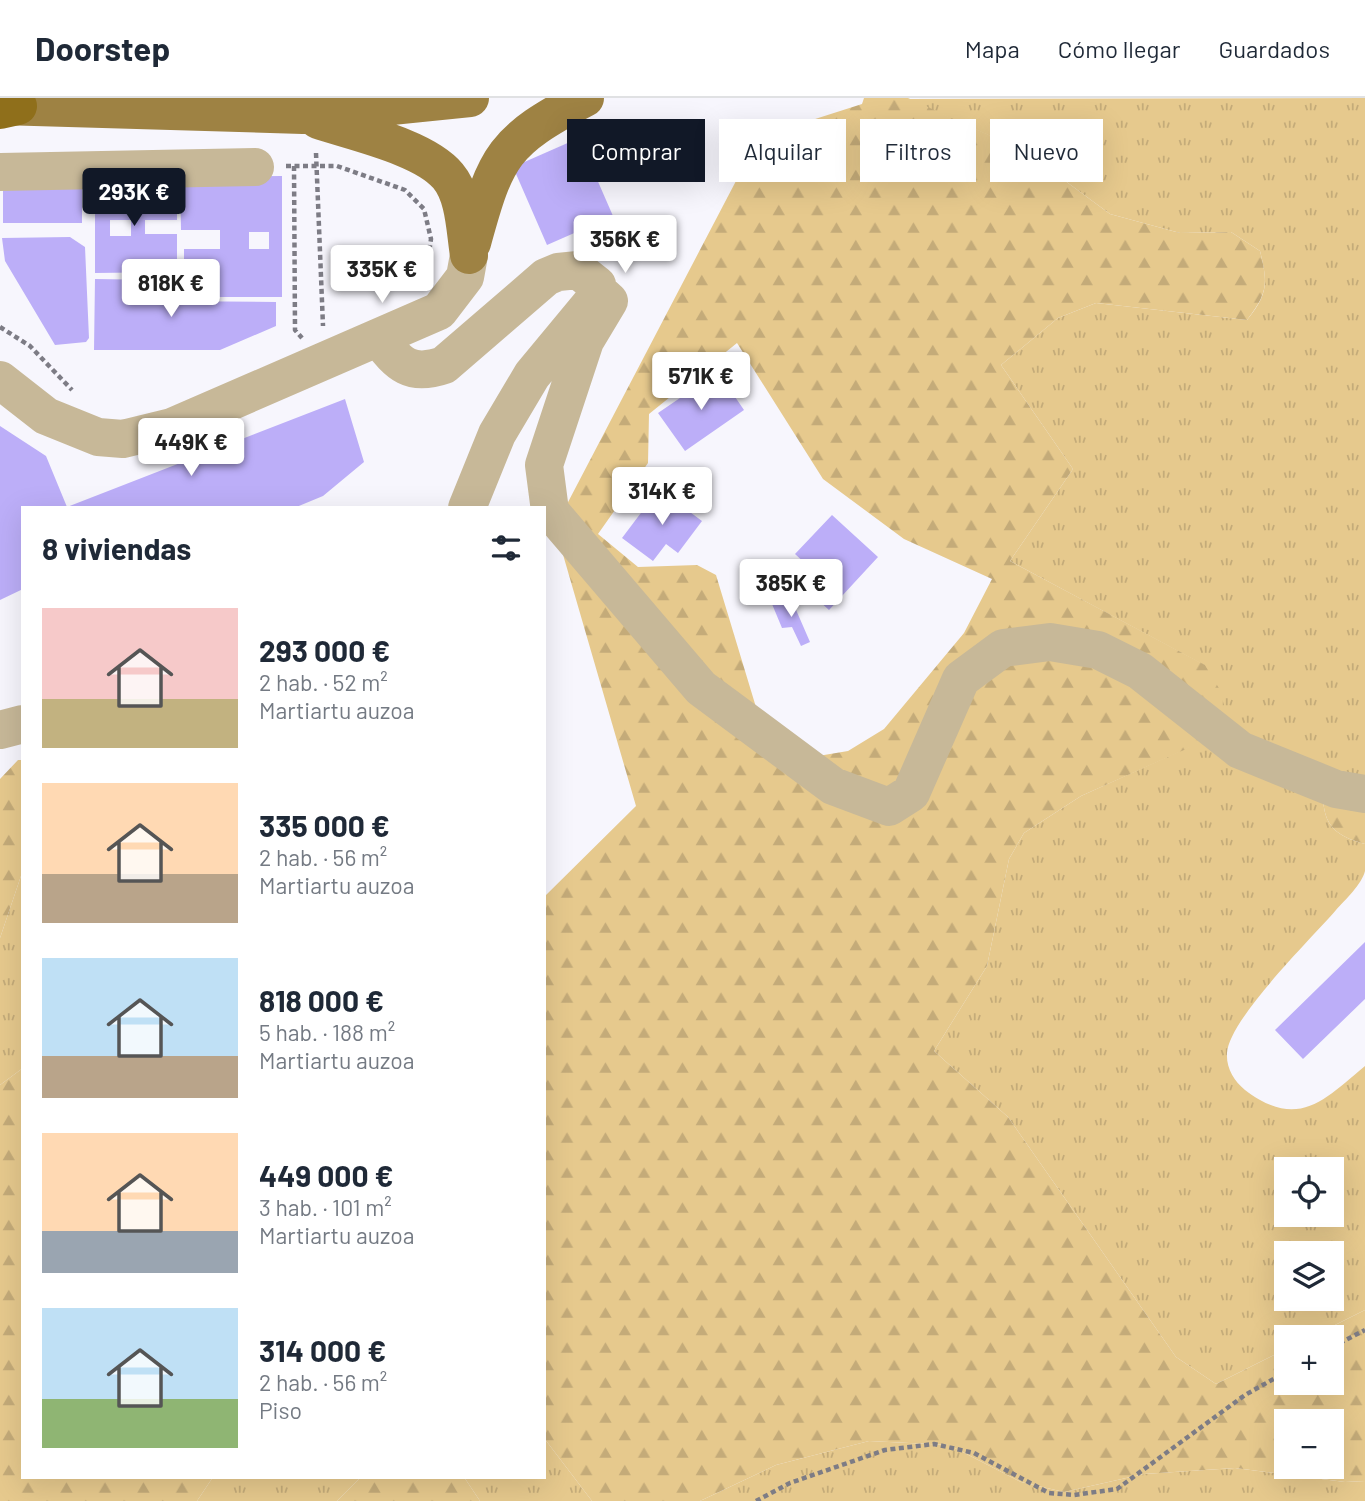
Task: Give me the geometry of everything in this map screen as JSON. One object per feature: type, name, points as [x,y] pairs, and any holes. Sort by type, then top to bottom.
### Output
[{"type":"main road","points":[[6,107],[303,115],[470,98]]},
{"type":"main road","points":[[469,255],[486,192],[499,162],[525,133],[585,98]]},
{"type":"main road","points":[[303,115],[430,160],[449,177],[460,199],[469,255]]},
{"type":"street","points":[[0,172],[255,167]]},
{"type":"street","points":[[0,380],[47,416],[98,438],[123,439],[172,427],[379,339],[439,310],[465,277],[469,255]]},
{"type":"street","points":[[379,339],[405,366],[428,371],[444,365],[545,278],[558,272],[578,270],[593,279],[598,291],[609,301],[585,341],[544,465],[550,511],[701,688],[833,786],[889,807],[911,793],[961,679],[1003,648],[1050,642],[1098,650],[1140,671],[1240,750],[1336,789],[1365,794]]},
{"type":"street","points":[[468,506],[497,434],[532,375],[574,326],[598,291]]},
{"type":"street","points":[[0,730],[21,725]]},
{"type":"path","points":[[294,166],[295,330],[309,345]]},
{"type":"path","points":[[255,167],[337,166],[405,190],[424,209],[431,239],[427,266],[414,286]]},
{"type":"path","points":[[317,193],[323,334]]},
{"type":"path","points":[[0,327],[30,346],[74,392]]},
{"type":"path","points":[[1344,1341],[1365,1330]]},
{"type":"path","points":[[756,1501],[790,1483],[885,1450],[934,1444],[974,1453],[1049,1493],[1073,1495],[1117,1489],[1245,1395],[1274,1379]]},
{"type":"green space","points":[[864,98],[908,98],[954,119],[860,119],[860,182],[976,182],[976,129],[990,136],[990,182],[1067,182],[1110,214],[1180,233],[1231,232],[1260,251],[1264,287],[1259,302],[1247,320],[1096,303],[1058,318],[1001,365],[1073,469],[1010,561],[1205,665],[1223,695],[1222,733],[1081,796],[1024,833],[1009,859],[987,966],[934,1051],[1008,1117],[1176,1357],[1216,1384],[1274,1355],[1274,1395],[1344,1395],[1344,1325],[1335,1325],[1365,1310],[1365,1481],[1321,1479],[1344,1479],[1344,1409],[1274,1409],[1274,1473],[1235,1468],[1144,1474],[1064,1492],[1021,1482],[949,1445],[869,1441],[776,1465],[700,1501],[592,1501],[546,1441],[546,895],[636,806],[555,527],[735,182],[846,182],[846,119],[815,119],[862,104]],"holes":[[[737,343],[823,479],[904,539],[992,579],[964,633],[884,729],[848,751],[806,758],[762,727],[716,575],[697,565],[638,567],[598,534],[648,463],[649,414]]]},
{"type":"green space","points":[[1365,98],[1365,776],[1323,794],[1325,814],[1333,828],[1346,837],[1365,844],[1365,871],[1353,892],[1291,959],[1241,1020],[1231,1038],[1227,1059],[1234,1078],[1245,1090],[1264,1102],[1280,1108],[1295,1109],[1323,1100],[1365,1066],[1365,1310],[1335,1325],[1274,1325],[1274,1355],[1216,1384],[1176,1357],[1008,1117],[934,1051],[987,966],[1009,859],[1024,833],[1081,796],[1222,732],[1204,665],[1010,561],[1073,469],[1001,365],[1058,318],[1096,303],[1247,320],[1259,303],[1264,288],[1260,251],[1231,232],[1180,233],[1110,214],[1067,182],[1103,182],[1103,119],[990,119],[990,136],[976,130],[976,119],[953,119],[908,99]]},
{"type":"green space","points":[[21,760],[21,876],[0,938],[0,779]]},
{"type":"green space","points":[[1365,776],[1365,844],[1346,837],[1333,828],[1325,814],[1323,794]]},
{"type":"green space","points":[[21,876],[21,1069],[0,1085],[0,938]]},
{"type":"green space","points":[[21,1069],[21,1479],[212,1479],[197,1501],[0,1501],[0,1085]]},
{"type":"green space","points":[[546,1441],[592,1501],[480,1501],[465,1479],[546,1479]]},
{"type":"green space","points":[[869,1441],[949,1445],[1021,1482],[1064,1492],[1144,1474],[1235,1468],[1274,1473],[1274,1479],[1365,1481],[1365,1501],[700,1501],[776,1465]]},
{"type":"green space","points":[[212,1479],[359,1479],[337,1501],[197,1501]]},
{"type":"green space","points":[[359,1479],[465,1479],[480,1501],[337,1501]]},
{"type":"building","points":[[567,143],[567,182],[598,182],[613,216],[547,245],[513,167]]},
{"type":"building","points":[[282,176],[282,297],[184,297],[184,249],[220,249],[220,230],[181,230],[180,177]],"holes":[[[249,232],[269,232],[269,249],[249,249]]]},
{"type":"building","points":[[3,181],[82,181],[82,223],[3,223]]},
{"type":"building","points":[[177,182],[177,220],[145,220],[145,234],[177,234],[177,272],[95,273],[95,183]],"holes":[[[110,220],[131,220],[131,236],[110,236]]]},
{"type":"building","points":[[70,237],[85,247],[89,338],[86,342],[55,345],[5,261],[2,238]]},
{"type":"building","points":[[95,279],[162,280],[162,301],[276,302],[276,326],[220,350],[94,350]]},
{"type":"building","points":[[718,372],[744,410],[685,451],[658,413]]},
{"type":"building","points":[[345,399],[364,462],[323,496],[299,506],[70,506]]},
{"type":"building","points":[[0,426],[46,456],[67,506],[21,506],[21,590],[0,600]]},
{"type":"building","points":[[659,489],[702,521],[678,553],[666,544],[653,561],[622,538]]},
{"type":"building","points":[[832,515],[878,557],[829,610],[795,579],[808,566],[795,554]]},
{"type":"building","points":[[790,596],[810,642],[801,646],[792,627],[782,628],[772,604]]},
{"type":"building","points":[[1365,942],[1365,999],[1303,1059],[1275,1030]]}]
